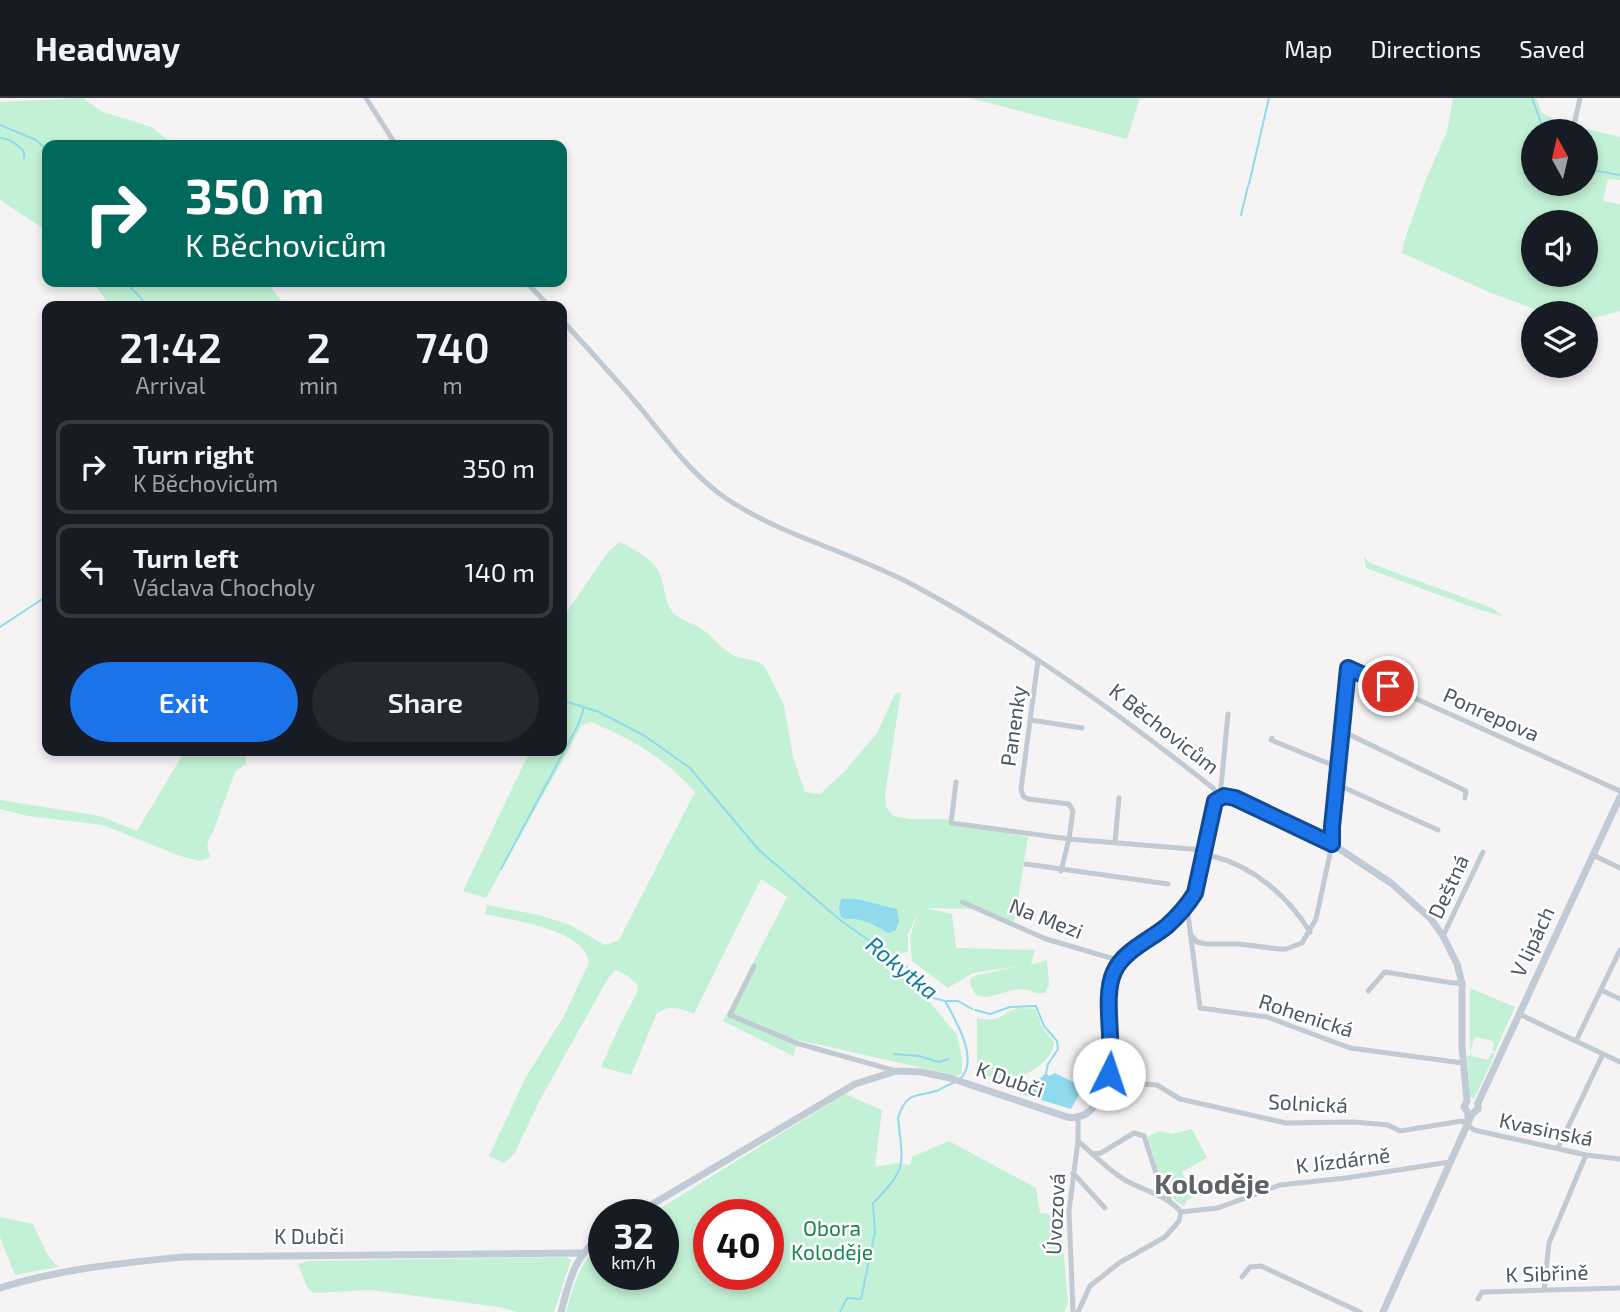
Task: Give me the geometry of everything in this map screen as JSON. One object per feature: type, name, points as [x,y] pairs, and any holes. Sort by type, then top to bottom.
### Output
[{"type":"street","points":[[366,98],[393,140]]},
{"type":"street","points":[[1575,119],[1580,98]]},
{"type":"street","points":[[532,287],[544,301]]},
{"type":"street","name":"K Běchovicům","points":[[567,326],[688,464],[727,499],[762,518],[913,585],[999,635],[1075,683],[1213,788],[1220,797],[1242,800],[1332,844],[1391,883],[1417,905],[1443,936],[1457,964],[1462,983],[1463,1063],[1467,1101]]},
{"type":"street","name":"Panenky","points":[[1038,660],[1021,789],[1023,796],[1028,799],[1069,804],[1073,811],[1069,839]]},
{"type":"street","name":"Ponrepova","points":[[1342,731],[1348,668],[1620,791]]},
{"type":"street","points":[[1078,1118],[1092,1109],[1107,1082],[1112,1050],[1111,980],[1121,961],[1187,907],[1199,880],[1212,810],[1220,797],[1228,714]]},
{"type":"street","points":[[1031,720],[1082,728]]},
{"type":"street","points":[[1191,935],[1197,942],[1206,944],[1286,949],[1302,943],[1316,919],[1332,844],[1342,731],[1466,791],[1465,798]]},
{"type":"street","points":[[1272,737],[1271,740],[1338,767]]},
{"type":"street","points":[[956,782],[951,823],[1069,839],[1203,850]]},
{"type":"street","points":[[1336,784],[1438,830]]},
{"type":"street","name":"V lipách","points":[[1478,1103],[1620,797]]},
{"type":"street","points":[[1115,842],[1119,798]]},
{"type":"street","points":[[1061,871],[1069,839]]},
{"type":"street","name":"Deštná","points":[[1443,936],[1483,852]]},
{"type":"street","points":[[1593,855],[1620,869]]},
{"type":"street","points":[[1212,856],[1228,860],[1266,882],[1303,920],[1310,932]]},
{"type":"street","points":[[1026,864],[1168,884]]},
{"type":"street","name":"Na Mezi","points":[[962,902],[1046,939],[1121,961]]},
{"type":"street","name":"Rohenická","points":[[1187,907],[1200,1008],[1267,1017],[1350,1048],[1463,1063]]},
{"type":"street","points":[[1576,1041],[1620,950]]},
{"type":"street","points":[[754,965],[730,1015],[796,1043],[896,1071]]},
{"type":"street","points":[[1368,991],[1385,972],[1454,984],[1462,983]]},
{"type":"street","points":[[1601,990],[1620,999]]},
{"type":"street","points":[[1519,1014],[1620,1062]]},
{"type":"street","points":[[1558,1148],[1603,1054]]},
{"type":"street","name":"K Dubči","points":[[661,1199],[855,1084],[896,1071],[921,1072],[950,1078],[1054,1113],[1078,1118]]},
{"type":"street","name":"Solnická","points":[[1107,1082],[1157,1086],[1180,1099],[1286,1123],[1354,1122],[1388,1125],[1400,1131],[1462,1121],[1468,1124]]},
{"type":"street","points":[[1473,1099],[1478,1103],[1478,1109],[1470,1113],[1464,1107],[1467,1101],[1473,1099]]},
{"type":"street","points":[[1383,1312],[1468,1124],[1470,1113]]},
{"type":"street","name":"Úvozová","points":[[1075,1312],[1069,1211],[1078,1141],[1078,1118]]},
{"type":"street","name":"Kvasinská","points":[[1468,1124],[1474,1130],[1586,1155],[1620,1159]]},
{"type":"street","points":[[1075,1312],[1090,1286],[1119,1263],[1165,1237],[1179,1221],[1181,1212],[1169,1199],[1156,1173],[1144,1136],[1134,1133],[1101,1153],[1092,1154]]},
{"type":"street","points":[[1078,1141],[1122,1178],[1150,1194],[1169,1199]]},
{"type":"street","points":[[1544,1290],[1549,1244],[1586,1155]]},
{"type":"street","name":"K Jízdárně","points":[[1181,1212],[1234,1204],[1280,1185],[1450,1162]]},
{"type":"street","points":[[1073,1173],[1105,1208]]},
{"type":"street","points":[[561,1312],[572,1273],[582,1253],[588,1248]]},
{"type":"street","name":"K Dubči","points":[[0,1288],[51,1275],[118,1263],[192,1257],[582,1253]]},
{"type":"street","points":[[1242,1277],[1250,1267],[1261,1266],[1360,1312]]},
{"type":"street","name":"K Sibřině","points":[[1478,1299],[1482,1292],[1620,1288]]},
{"type":"green space","points":[[83,98],[101,111],[151,127],[168,140],[42,140],[42,228],[0,200],[0,102]]},
{"type":"green space","points":[[970,98],[1140,98],[1127,139]]},
{"type":"green space","points":[[1453,98],[1536,98],[1542,113],[1553,119],[1521,119],[1521,196],[1598,196],[1598,132],[1620,137],[1620,180],[1608,179],[1603,201],[1620,204],[1620,311],[1598,317],[1598,301],[1521,301],[1521,304],[1402,253],[1426,179],[1447,132]]},
{"type":"green space","points":[[97,287],[271,287],[281,301],[106,301]]},
{"type":"green space","points":[[620,542],[642,554],[656,567],[673,613],[702,629],[735,656],[758,662],[765,667],[784,705],[793,757],[805,792],[820,794],[845,771],[877,733],[895,694],[901,692],[885,795],[886,807],[893,816],[944,819],[1028,837],[1014,924],[974,909],[926,908],[952,914],[956,948],[1035,950],[1031,965],[1047,960],[1049,985],[1045,993],[1023,989],[983,997],[972,990],[970,980],[974,976],[1018,966],[973,973],[948,988],[912,961],[910,937],[918,912],[908,935],[908,952],[884,956],[923,994],[957,1035],[962,1058],[962,1073],[958,1076],[798,1040],[793,1056],[723,1021],[787,897],[761,879],[694,1014],[671,1008],[657,1013],[631,1075],[601,1067],[637,993],[638,985],[615,970],[541,1098],[514,1154],[504,1163],[489,1156],[526,1077],[564,1016],[589,962],[585,951],[562,934],[529,923],[485,914],[487,905],[539,915],[570,925],[605,945],[619,940],[695,792],[660,760],[620,735],[591,722],[582,725],[567,752],[567,612],[608,552]]},
{"type":"green space","points":[[1364,557],[1370,563],[1492,608],[1503,616],[1366,568]]},
{"type":"green space","points":[[182,756],[246,756],[246,764],[235,772],[208,841],[207,848],[211,857],[200,861],[180,856],[103,825],[28,816],[0,809],[0,800],[100,816],[137,831]]},
{"type":"green space","points":[[528,756],[565,756],[486,898],[463,891]]},
{"type":"green space","points":[[1470,988],[1515,1007],[1495,1051],[1492,1051],[1493,1041],[1476,1037],[1470,1052]]},
{"type":"green space","points":[[1021,1008],[1036,1009],[1042,1027],[1054,1042],[1050,1055],[1015,1081],[977,1075],[977,1018],[998,1018]]},
{"type":"green space","points":[[1470,1052],[1472,1056],[1487,1060],[1492,1053],[1495,1054],[1474,1099],[1470,1097],[1467,1056],[1470,1056]]},
{"type":"green space","name":"Obora Koloděje","points":[[845,1094],[882,1110],[875,1167],[897,1163],[910,1165],[912,1157],[949,1141],[1036,1188],[1040,1213],[1061,1220],[1068,1304],[1064,1312],[566,1312],[588,1258],[588,1290],[679,1290],[679,1199],[675,1199]]},
{"type":"green space","points":[[1192,1129],[1207,1158],[1182,1172],[1193,1197],[1187,1200],[1184,1206],[1169,1194],[1164,1185],[1147,1137],[1159,1131],[1172,1134]]},
{"type":"green space","points":[[0,1217],[33,1224],[48,1256],[58,1267],[15,1275],[0,1237]]},
{"type":"green space","points":[[566,1257],[571,1260],[554,1312],[518,1312],[499,1307],[371,1290],[313,1293],[307,1287],[298,1264],[308,1261]]},
{"type":"water","points":[[841,899],[857,899],[897,909],[899,921],[896,930],[888,933],[868,922],[841,917]]},
{"type":"water","points":[[1046,1073],[1049,1076],[1055,1073],[1081,1086],[1071,1109],[1018,1093]]},
{"type":"waterway","points":[[1249,184],[1269,98]]},
{"type":"waterway","points":[[1532,98],[1540,119]]},
{"type":"waterway","name":"Rokytka","points":[[0,125],[36,140],[42,145]]},
{"type":"waterway","points":[[0,138],[10,140],[20,147],[24,158]]},
{"type":"waterway","points":[[1598,171],[1620,175]]},
{"type":"waterway","points":[[1241,215],[1248,186]]},
{"type":"waterway","name":"Rokytka","points":[[131,287],[142,301]]},
{"type":"waterway","points":[[0,627],[42,599]]},
{"type":"waterway","name":"Rokytka","points":[[567,702],[599,712],[645,736],[690,768],[759,850],[840,920],[918,975],[933,998],[945,1001],[960,1029],[968,1062],[960,1079]]},
{"type":"waterway","points":[[567,746],[584,708]]},
{"type":"waterway","points":[[501,869],[561,756]]},
{"type":"waterway","points":[[947,1001],[958,1001],[972,1009]]},
{"type":"waterway","points":[[975,1010],[990,1014],[1010,1007],[1036,1006],[1044,1026],[1057,1041],[1058,1049],[1048,1064],[1046,1073]]},
{"type":"waterway","points":[[894,1054],[919,1056],[939,1062],[948,1059]]},
{"type":"waterway","name":"Rokytka","points":[[840,1312],[847,1298],[861,1299],[875,1232],[873,1203],[898,1173],[902,1156],[898,1118],[901,1109],[914,1096],[939,1090],[955,1082]]},
{"type":"district","name":"Koloděje","points":[[1212,1184]]},
{"type":"route","points":[[1109,1074],[1112,1050],[1110,992],[1114,970],[1127,955],[1187,907],[1199,880],[1215,801],[1224,796],[1235,798],[1332,844],[1348,668],[1388,686]]}]
